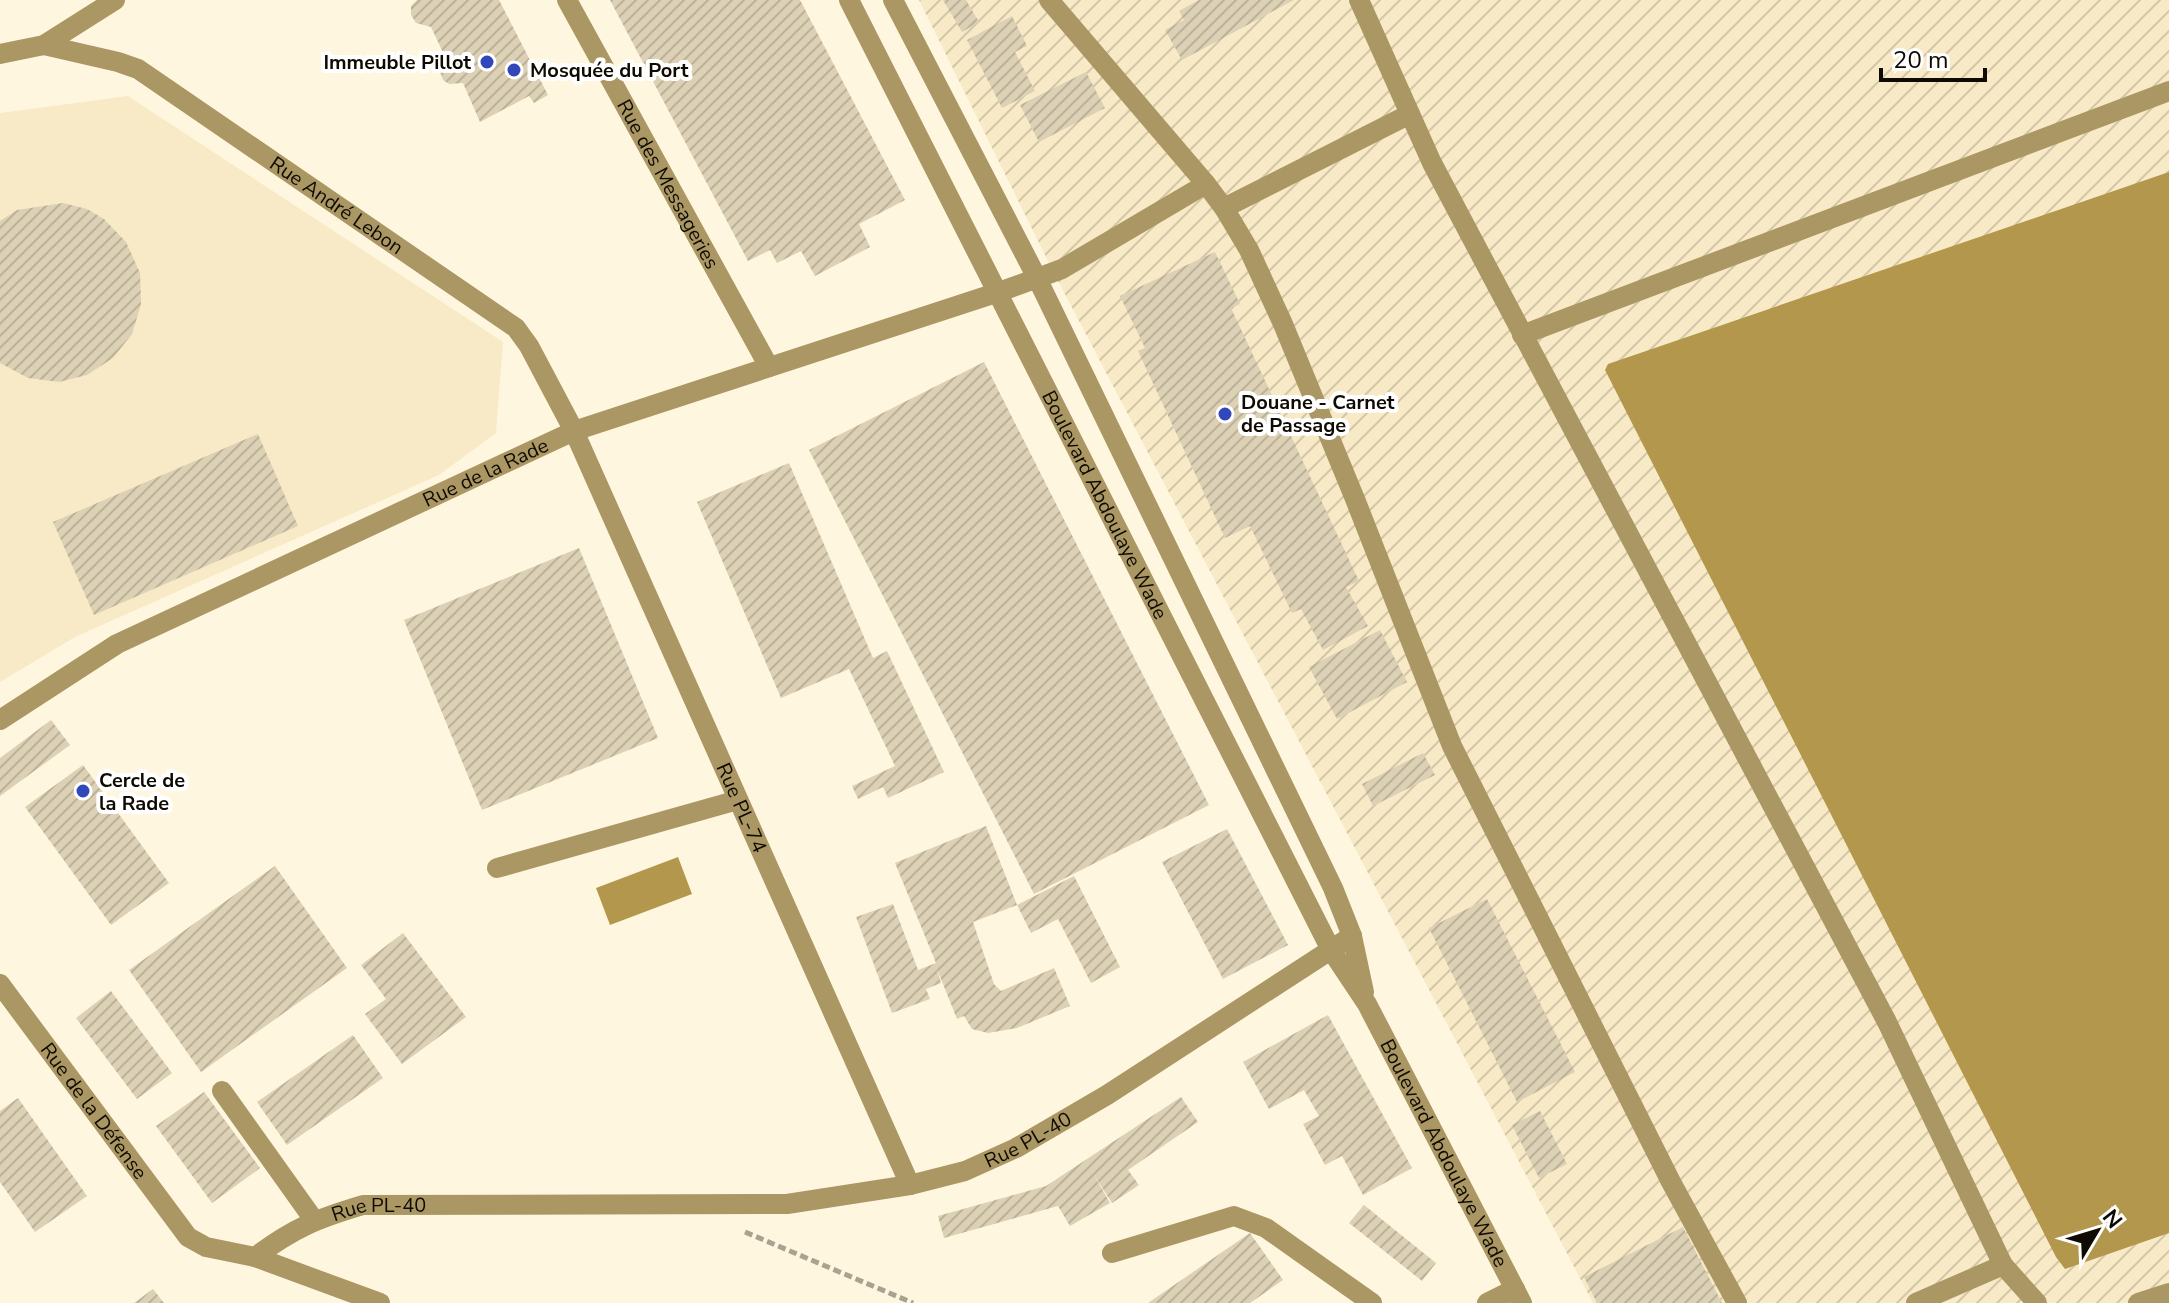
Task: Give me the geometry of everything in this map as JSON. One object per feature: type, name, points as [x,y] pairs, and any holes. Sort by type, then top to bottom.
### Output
[{"type":"street","name":"Rue des Messageries","points":[[567,0],[769,367]]},
{"type":"street","name":"Boulevard Abdoulaye Wade","points":[[849,0],[1331,950],[1367,1004],[1519,1296]]},
{"type":"street","name":"Boulevard Abdoulaye Wade","points":[[893,0],[1037,278],[1326,873],[1352,936],[1367,1004]]},
{"type":"street","points":[[1049,0],[1206,184],[1249,250],[1355,499],[1452,746],[1671,1182],[1737,1303]]},
{"type":"street","points":[[1359,0],[1432,163],[1887,1022],[2003,1265],[2037,1303]]},
{"type":"street","points":[[0,54],[44,45],[104,3]]},
{"type":"street","name":"Rue André Lebon","points":[[44,45],[138,69],[516,328],[529,346],[574,431]]},
{"type":"street","points":[[1522,335],[2169,91]]},
{"type":"street","points":[[1224,208],[1410,114]]},
{"type":"street","name":"Rue de la Rade","points":[[0,720],[117,644],[574,431],[1062,269],[1206,184]]},
{"type":"street","name":"Rue PL-74","points":[[574,431],[910,1185]]},
{"type":"street","points":[[497,868],[738,800]]},
{"type":"street","name":"Rue PL-40","points":[[255,1257],[283,1236],[314,1220],[363,1205],[787,1204],[910,1185],[965,1171],[1016,1148],[1179,1050],[1352,936]]},
{"type":"street","name":"Rue de la Défense","points":[[0,984],[188,1237],[206,1247],[255,1257]]},
{"type":"street","points":[[222,1091],[314,1220]]},
{"type":"street","points":[[1112,1253],[1234,1216],[1266,1228],[1372,1303]]},
{"type":"street","points":[[255,1257],[380,1303]]},
{"type":"street","points":[[1916,1303],[2003,1265]]},
{"type":"street","points":[[2138,1303],[2169,1293]]},
{"type":"street","points":[[1487,1303],[1519,1296]]},
{"type":"path","points":[[740,1230],[913,1303]]},
{"type":"shaded area","points":[[919,0],[2169,0],[2169,1303],[1593,1303],[1055,275]]},
{"type":"shaded area","points":[[128,96],[503,342],[496,433],[439,475],[75,637],[0,682],[0,113]]},
{"type":"shaded area","points":[[2169,172],[2169,1233],[2065,1269],[2056,1257],[1605,370],[1608,364]]},
{"type":"shaded area","points":[[678,857],[692,894],[610,925],[596,888]]},
{"type":"building","name":"Immeuble Pillot","points":[[417,0],[499,0],[548,95],[534,103],[529,96],[480,122],[463,83],[449,84],[443,80],[440,72],[446,59],[431,27],[416,23],[411,15],[411,6]]},
{"type":"building","points":[[610,0],[800,0],[905,200],[859,224],[870,247],[815,276],[801,251],[777,263],[770,250],[748,261]]},
{"type":"building","points":[[943,0],[966,0],[979,22],[962,32]]},
{"type":"building","points":[[1199,0],[1294,0],[1182,60],[1165,30],[1184,20],[1179,11]]},
{"type":"building","points":[[1012,16],[1027,46],[1015,52],[1035,91],[1002,108],[967,40]]},
{"type":"building","points":[[1086,72],[1105,108],[1039,142],[1020,105]]},
{"type":"building","points":[[63,203],[87,209],[104,219],[126,242],[140,273],[141,304],[132,334],[113,358],[87,375],[59,382],[28,378],[0,363],[0,221],[17,210]]},
{"type":"building","points":[[1215,252],[1240,304],[1231,308],[1359,581],[1346,587],[1368,626],[1323,650],[1301,609],[1292,613],[1250,526],[1225,538],[1138,351],[1145,348],[1120,296]]},
{"type":"building","points":[[984,362],[1209,805],[1034,894],[809,450]]},
{"type":"building","points":[[258,434],[298,526],[94,615],[53,522]]},
{"type":"building","points":[[789,463],[873,658],[887,651],[944,772],[888,798],[883,787],[858,799],[852,786],[895,766],[849,669],[781,698],[697,502]]},
{"type":"building","points":[[579,548],[658,738],[482,810],[404,620]]},
{"type":"building","points":[[1380,630],[1407,682],[1337,719],[1309,667]]},
{"type":"building","points":[[51,720],[70,745],[0,796],[0,758]]},
{"type":"building","points":[[1423,753],[1435,775],[1373,806],[1362,784]]},
{"type":"building","points":[[83,765],[169,883],[111,925],[25,807]]},
{"type":"building","points":[[986,826],[1017,905],[973,922],[994,984],[1001,991],[1054,968],[1070,1006],[1017,1028],[988,1033],[972,1029],[964,1016],[957,1019],[937,969],[941,983],[926,989],[930,999],[892,1013],[856,917],[893,904],[918,970],[936,963],[895,863]]},
{"type":"building","points":[[1227,829],[1288,945],[1223,979],[1162,862]]},
{"type":"building","points":[[275,866],[347,968],[201,1072],[129,970]]},
{"type":"building","points":[[1074,876],[1120,967],[1091,983],[1058,919],[1031,933],[1017,905]]},
{"type":"building","points":[[1487,899],[1575,1072],[1517,1102],[1429,928]]},
{"type":"building","points":[[403,933],[466,1017],[402,1064],[365,1014],[386,999],[361,965]]},
{"type":"building","points":[[111,991],[172,1073],[137,1099],[76,1018]]},
{"type":"building","points":[[1328,1015],[1412,1168],[1363,1195],[1342,1156],[1325,1165],[1303,1124],[1319,1116],[1304,1090],[1269,1109],[1243,1062]]},
{"type":"building","points":[[353,1035],[383,1078],[287,1145],[257,1102]]},
{"type":"building","points":[[204,1092],[260,1168],[212,1203],[156,1126]]},
{"type":"building","points":[[1181,1097],[1198,1122],[1128,1170],[1139,1185],[1112,1203],[1094,1175],[1110,1203],[1070,1226],[1058,1206],[944,1238],[938,1216],[1046,1186]]},
{"type":"building","points":[[18,1098],[87,1196],[35,1232],[0,1182],[0,1111]]},
{"type":"building","points":[[1540,1111],[1567,1164],[1539,1178],[1512,1125]]},
{"type":"building","points":[[1364,1205],[1436,1263],[1422,1281],[1349,1223]]},
{"type":"building","points":[[1683,1227],[1722,1303],[1597,1303],[1584,1277]]},
{"type":"building","points":[[1250,1233],[1283,1280],[1250,1303],[1148,1303]]},
{"type":"building","points":[[153,1289],[164,1303],[134,1303]]},
{"type":"place","name":"Immeuble Pillot","points":[[487,62]]},
{"type":"place","name":"Mosquée du Port","points":[[514,70]]},
{"type":"place","name":"Douane - Carnet de Passage","points":[[1225,414]]},
{"type":"place","name":"Cercle de la Rade","points":[[83,791]]}]
